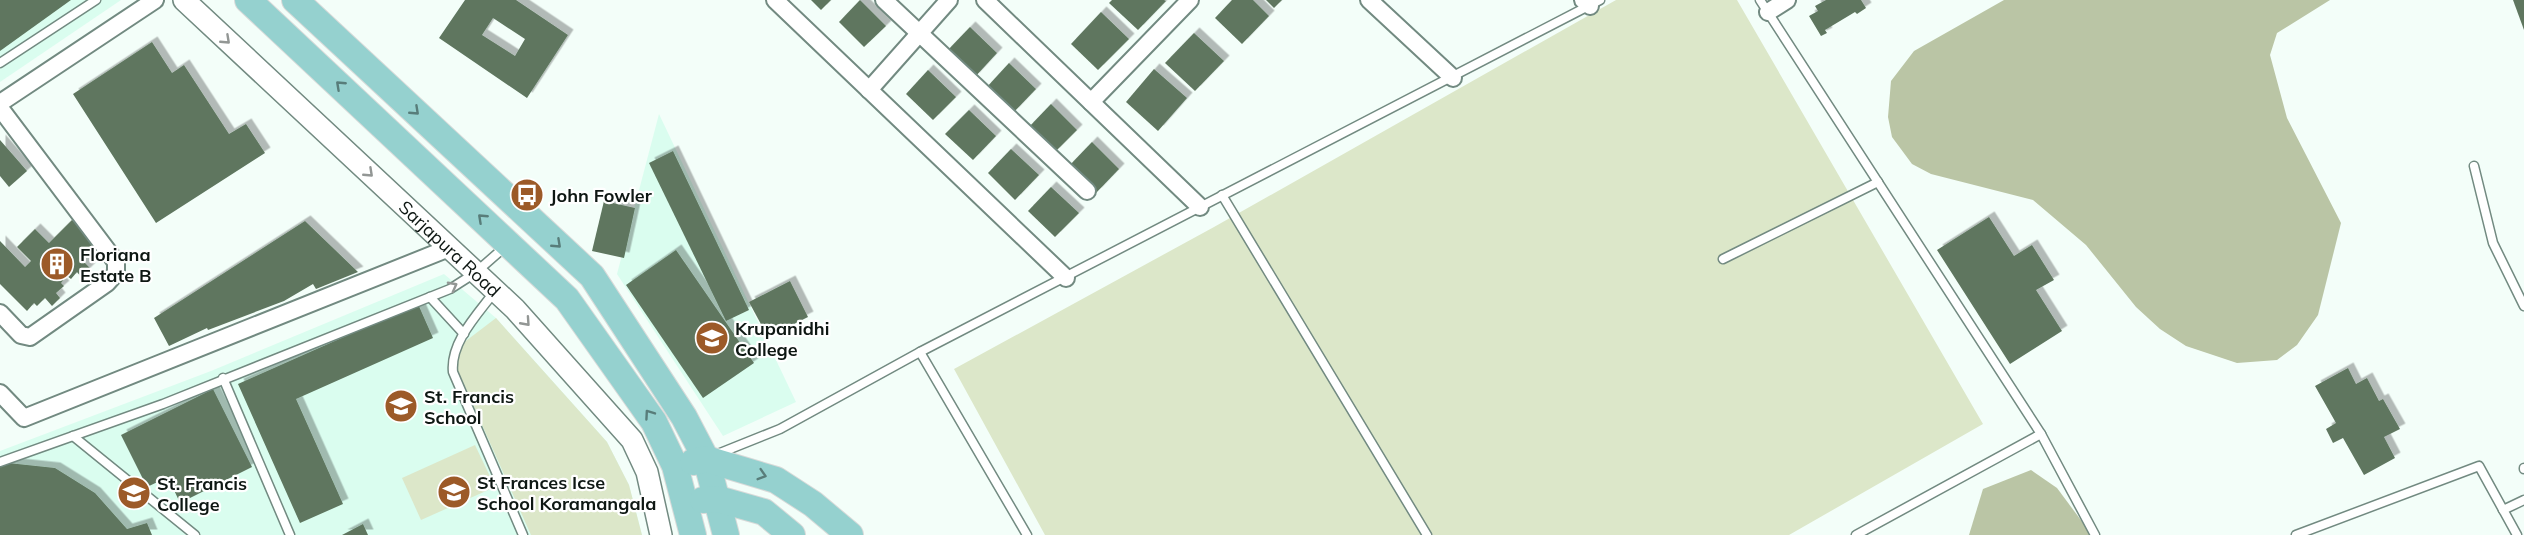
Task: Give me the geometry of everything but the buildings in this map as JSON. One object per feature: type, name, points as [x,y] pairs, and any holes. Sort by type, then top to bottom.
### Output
[{"type":"main road","points":[[248,0],[567,298],[654,422],[675,466],[693,535]]},
{"type":"main road","points":[[295,0],[592,276],[684,417],[706,459],[726,535]]},
{"type":"main road","points":[[675,466],[706,459],[776,480],[813,504],[850,535]]},
{"type":"main road","points":[[684,501],[718,499],[764,512],[792,535]]},
{"type":"street","points":[[0,103],[156,0]]},
{"type":"street","name":"Sarjapura Road","points":[[184,0],[514,309],[632,440],[647,472],[661,535]]},
{"type":"street","points":[[775,0],[1066,278]]},
{"type":"street","points":[[884,0],[1087,191]]},
{"type":"street","points":[[869,90],[949,0]]},
{"type":"street","points":[[985,0],[1200,207]]},
{"type":"street","points":[[1090,102],[1190,0]]},
{"type":"street","points":[[1369,0],[1453,78]]},
{"type":"street","points":[[1764,6],[1787,0]]},
{"type":"street","points":[[0,108],[117,262],[116,273],[106,283],[30,337],[21,335],[0,312]]},
{"type":"street","points":[[2,397],[24,418],[449,248]]},
{"type":"lane","points":[[0,63],[96,0]]},
{"type":"lane","points":[[706,459],[780,429],[920,352],[1453,78],[1591,2]]},
{"type":"lane","points":[[1764,6],[2041,434],[2095,535]]},
{"type":"lane","points":[[2474,166],[2493,243],[2524,306]]},
{"type":"lane","points":[[1723,259],[1878,182]]},
{"type":"lane","points":[[1222,195],[1427,535]]},
{"type":"lane","points":[[0,462],[163,404],[450,289],[475,273],[509,244]]},
{"type":"lane","points":[[495,291],[464,334],[452,364],[455,380],[523,535]]},
{"type":"lane","points":[[430,297],[464,334]]},
{"type":"lane","points":[[920,352],[1027,535]]},
{"type":"lane","points":[[224,378],[290,535]]},
{"type":"lane","points":[[1856,535],[2041,434]]},
{"type":"lane","points":[[73,436],[195,535]]},
{"type":"lane","points":[[2296,535],[2479,466],[2517,535]]},
{"type":"lane","points":[[2503,510],[2524,500]]},
{"type":"shaded area","points":[[0,0],[121,0],[0,82]]},
{"type":"shaded area","points":[[1616,0],[1737,0],[1983,424],[1789,535],[1045,535],[954,369],[1214,227]]},
{"type":"shaded area","points":[[2004,0],[2330,0],[2277,33],[2270,55],[2287,118],[2341,223],[2318,315],[2297,345],[2277,360],[2237,363],[2186,346],[2160,329],[2136,307],[2086,245],[2033,200],[1931,174],[1912,164],[1892,137],[1888,117],[1891,81],[1914,51]]},
{"type":"shaded area","name":"Krupanidhi College","points":[[659,114],[796,402],[723,436],[617,274]]},
{"type":"shaded area","name":"St. Francis School","points":[[444,274],[496,318],[607,442],[629,485],[642,535],[0,535],[0,451],[211,371]]},
{"type":"shaded area","points":[[496,318],[607,442],[629,485],[642,535],[531,535],[450,353]]},
{"type":"shaded area","points":[[475,445],[495,487],[421,520],[402,478]]},
{"type":"shaded area","points":[[2031,470],[2057,488],[2092,535],[1969,535],[1983,489]]},
{"type":"place","name":"John Fowler","points":[[527,195]]},
{"type":"place","name":"Floriana Estate B","points":[[57,264]]},
{"type":"place","name":"Krupanidhi College","points":[[712,338]]},
{"type":"place","name":"St. Francis School","points":[[401,406]]},
{"type":"place","name":"St Frances Icse School Koramangala","points":[[454,492]]},
{"type":"place","name":"St. Francis College","points":[[134,493]]}]
